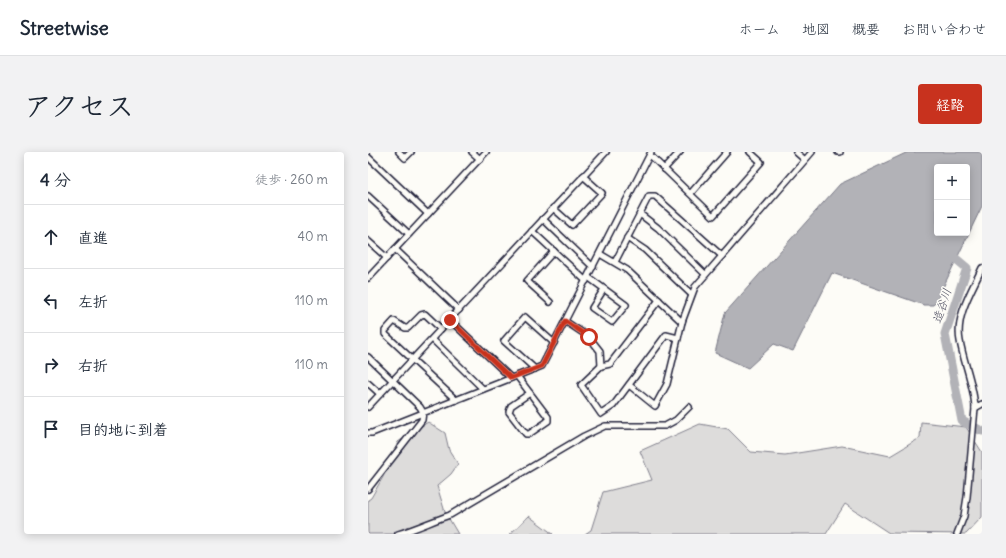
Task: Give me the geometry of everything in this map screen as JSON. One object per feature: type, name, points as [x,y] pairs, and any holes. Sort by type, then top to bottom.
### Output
[{"type":"street","points":[[399,152],[405,158],[411,152]]},
{"type":"street","points":[[472,152],[480,160]]},
{"type":"street","points":[[368,278],[486,152]]},
{"type":"street","points":[[368,407],[606,152]]},
{"type":"street","points":[[664,169],[680,152]]},
{"type":"street","points":[[691,193],[727,152]]},
{"type":"street","points":[[368,433],[372,433],[542,366],[650,154],[714,216],[761,162],[750,152]]},
{"type":"street","points":[[796,152],[805,160]]},
{"type":"street","points":[[629,385],[655,406],[667,384],[682,322],[691,294],[706,274],[812,152]]},
{"type":"street","points":[[368,157],[428,214]]},
{"type":"street","points":[[553,208],[572,225],[602,193],[583,176]]},
{"type":"street","points":[[368,196],[409,234]]},
{"type":"street","points":[[615,262],[649,196],[655,196],[722,256]]},
{"type":"street","points":[[640,214],[658,228],[706,274]]},
{"type":"street","points":[[543,219],[593,267]]},
{"type":"street","points":[[532,231],[587,279],[604,289],[626,305],[612,322],[592,308],[604,289]]},
{"type":"street","points":[[627,238],[645,250],[691,294]]},
{"type":"street","points":[[368,241],[387,258]]},
{"type":"street","points":[[395,249],[459,310]]},
{"type":"street","points":[[550,302],[527,281],[554,251]]},
{"type":"street","points":[[600,254],[627,270],[682,322]]},
{"type":"street","points":[[957,534],[964,516],[967,497],[976,408],[975,394],[959,340],[960,328],[964,305],[982,268]]},
{"type":"street","points":[[659,300],[610,364],[601,366],[581,385],[601,414],[613,406],[666,335],[678,338]]},
{"type":"street","points":[[441,329],[425,314],[421,315],[408,328],[405,328],[394,321],[385,331],[385,334],[456,400]]},
{"type":"street","points":[[535,369],[504,341],[525,317],[554,343]]},
{"type":"street","points":[[450,320],[511,378]]},
{"type":"street","points":[[565,321],[589,337],[600,350],[601,366]]},
{"type":"street","points":[[432,339],[483,389]]},
{"type":"street","points":[[368,357],[393,380],[420,407],[423,412],[422,420],[368,489]]},
{"type":"street","points":[[517,376],[530,393],[548,418],[548,421],[529,434],[526,434],[509,412],[510,406],[530,393]]},
{"type":"street","points":[[368,383],[380,394]]},
{"type":"street","points":[[976,408],[982,404]]},
{"type":"street","points":[[398,534],[417,529],[430,522],[450,515],[570,444],[605,426],[665,426],[676,420],[689,407]]},
{"type":"shaded area","points":[[908,152],[982,152],[982,206],[970,231],[970,164],[934,164],[934,236],[968,236],[936,302],[933,305],[924,305],[832,273],[793,351],[774,344],[748,368],[715,353],[725,313],[840,184]]},
{"type":"shaded area","points":[[428,422],[445,433],[449,450],[458,464],[451,474],[437,486],[445,512],[458,534],[368,534],[368,500],[371,498],[383,477],[398,442]]},
{"type":"shaded area","points":[[921,422],[966,427],[982,452],[982,517],[966,534],[889,533],[845,504],[826,534],[585,534],[591,530],[603,492],[652,480],[640,451],[700,424],[728,429],[751,452],[785,455],[842,446],[890,456],[920,438]]},
{"type":"shaded area","points":[[529,516],[553,534],[510,534]]},
{"type":"waterway","name":"造谷川","points":[[948,252],[967,268],[945,334],[962,421],[982,431]]},
{"type":"route","points":[[450,320],[511,378],[542,366],[565,321],[589,337]]}]
